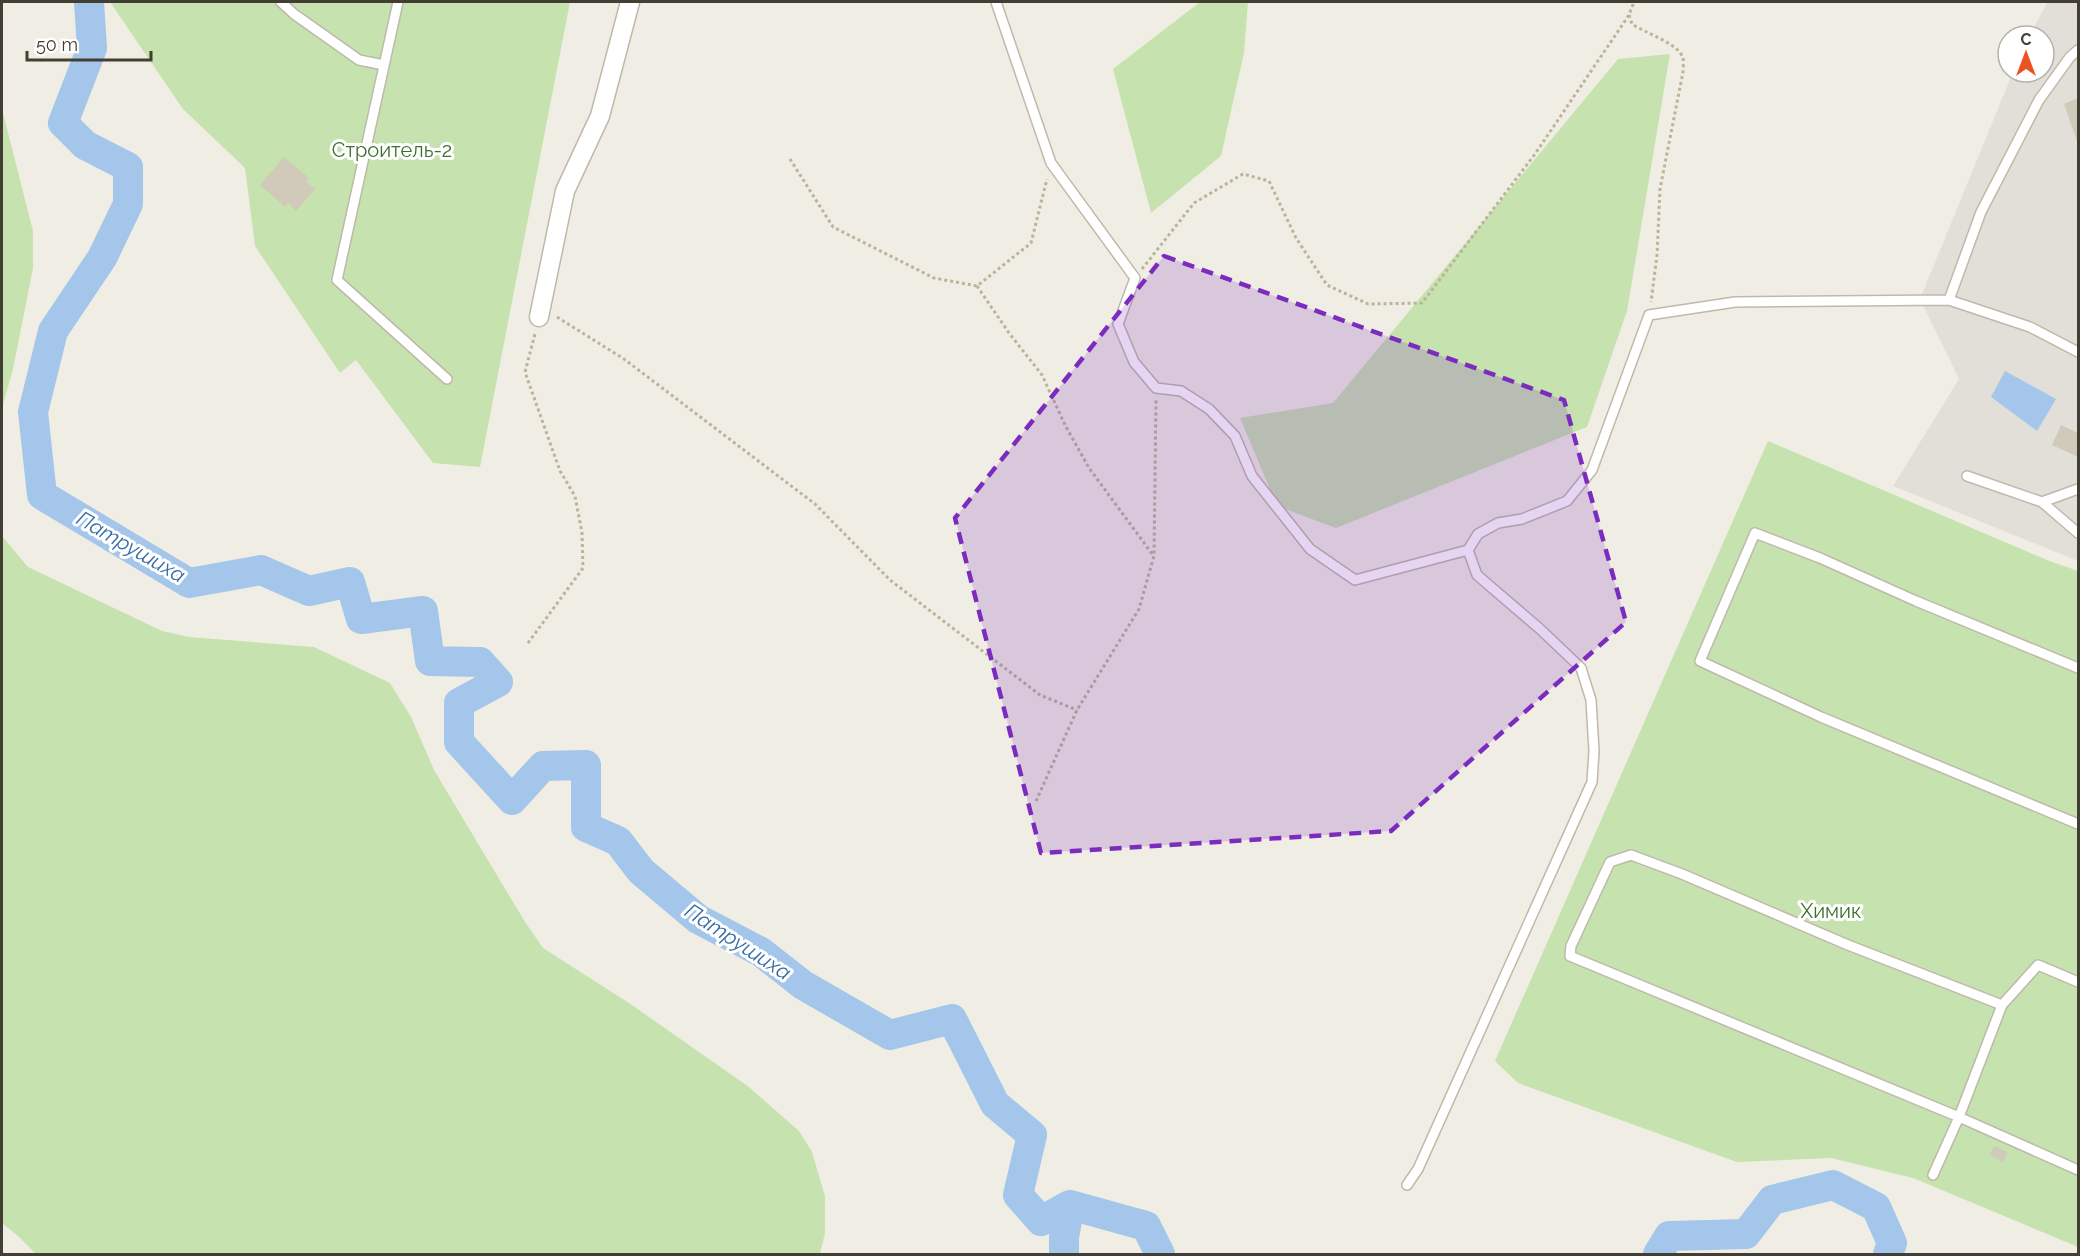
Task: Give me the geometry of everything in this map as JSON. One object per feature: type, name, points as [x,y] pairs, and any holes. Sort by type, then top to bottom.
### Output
[{"type":"street","points":[[541,312],[564,191],[600,116],[630,2]]},
{"type":"lane","points":[[280,2],[359,60],[384,65]]},
{"type":"lane","points":[[398,2],[337,280],[447,379]]},
{"type":"lane","points":[[996,2],[1051,163],[1135,278],[1118,324],[1134,362],[1156,388],[1181,391],[1209,409],[1235,436],[1252,476],[1310,549],[1355,580],[1468,550],[1479,534],[1498,523],[1522,519],[1567,501],[1592,470],[1649,315],[1735,302],[1949,300],[2030,327],[2079,352]]},
{"type":"lane","points":[[1949,300],[1981,212],[2039,100],[2070,57],[2079,50]]},
{"type":"lane","points":[[1967,476],[2042,502],[2079,533]]},
{"type":"lane","points":[[2042,502],[2079,489]]},
{"type":"lane","points":[[2079,668],[1820,558],[1755,533],[1700,661],[1821,717],[2079,824]]},
{"type":"lane","points":[[1407,1185],[1418,1169],[1592,782],[1594,751],[1591,700],[1581,668],[1477,575],[1468,550]]},
{"type":"lane","points":[[2002,1005],[1848,945],[1682,874],[1631,855],[1610,862],[1570,946],[1570,956],[1959,1116],[2079,1170]]},
{"type":"lane","points":[[1933,1175],[1959,1116],[2002,1005],[2038,965],[2079,982]]},
{"type":"path","points":[[1135,278],[1194,203],[1243,174],[1269,181],[1296,238],[1327,285],[1368,304],[1422,303],[1535,154],[1629,15],[1634,2]]},
{"type":"path","points":[[1629,15],[1632,24],[1674,46],[1683,59],[1683,72],[1660,189],[1657,255],[1649,315]]},
{"type":"path","points":[[790,159],[833,228],[934,278],[977,286],[1009,333],[1042,375],[1065,425],[1089,468],[1154,556]]},
{"type":"path","points":[[977,286],[1031,243],[1051,163]]},
{"type":"path","points":[[528,643],[583,568],[582,533],[575,496],[560,471],[525,372],[541,312],[624,359],[815,504],[890,580],[1040,695],[1077,710]]},
{"type":"path","points":[[1036,801],[1077,710],[1139,609],[1154,556],[1156,388]]},
{"type":"highlighted area","points":[[1164,256],[1564,400],[1626,622],[1391,831],[1041,853],[955,518]]},
{"type":"shaded area","points":[[2047,2],[2078,2],[2078,561],[1893,486],[1959,379],[1920,299],[2008,84],[2056,84],[2056,24],[2036,24]]},
{"type":"green space","name":"Строитель-2","points":[[110,2],[570,2],[480,467],[433,463],[356,360],[340,373],[255,246],[245,168],[183,109]]},
{"type":"green space","points":[[1200,2],[1248,2],[1244,53],[1221,156],[1151,213],[1113,69]]},
{"type":"green space","points":[[1670,54],[1627,311],[1587,427],[1336,528],[1277,506],[1240,418],[1333,403],[1618,59]]},
{"type":"green space","points":[[2,109],[33,231],[33,268],[13,369],[2,408]]},
{"type":"green space","name":"Химик","points":[[1768,441],[2047,560],[2078,571],[2078,1247],[1913,1178],[1831,1158],[1737,1162],[1518,1083],[1495,1061]]},
{"type":"green space","points":[[2,536],[28,567],[162,631],[189,637],[314,647],[390,683],[411,717],[434,770],[543,948],[629,1003],[749,1087],[799,1131],[812,1152],[825,1196],[825,1233],[820,1254],[36,1254],[2,1223]]},
{"type":"water","points":[[2005,371],[2056,399],[2037,431],[1991,397]]},
{"type":"building","points":[[2078,98],[2078,144],[2064,104]]},
{"type":"building","points":[[284,157],[309,178],[306,181],[315,189],[296,211],[288,203],[285,207],[260,185]]},
{"type":"building","points":[[2061,425],[2078,433],[2078,457],[2052,445]]},
{"type":"building","points":[[1994,1146],[2008,1152],[2003,1162],[1990,1155]]},
{"type":"waterway","name":"Патрушиха","points":[[89,2],[92,48],[63,123],[85,145],[128,167],[128,204],[102,258],[53,331],[33,412],[42,495],[189,583],[261,570],[309,591],[350,582],[361,619],[423,611],[430,661],[480,662],[498,682],[459,703],[459,742],[512,800],[543,766],[586,765],[586,827],[618,841],[641,871],[698,919],[761,952],[803,985],[890,1035],[952,1019],[995,1104],[1032,1135],[1018,1195],[1041,1221],[1070,1205],[1146,1226],[1160,1254]]},
{"type":"waterway","name":"Патрушиха","points":[[1658,1254],[1669,1236],[1746,1234],[1772,1200],[1833,1185],[1876,1207],[1892,1243],[1888,1254]]},
{"type":"waterway","points":[[1064,1254],[1064,1237],[1070,1205]]}]
